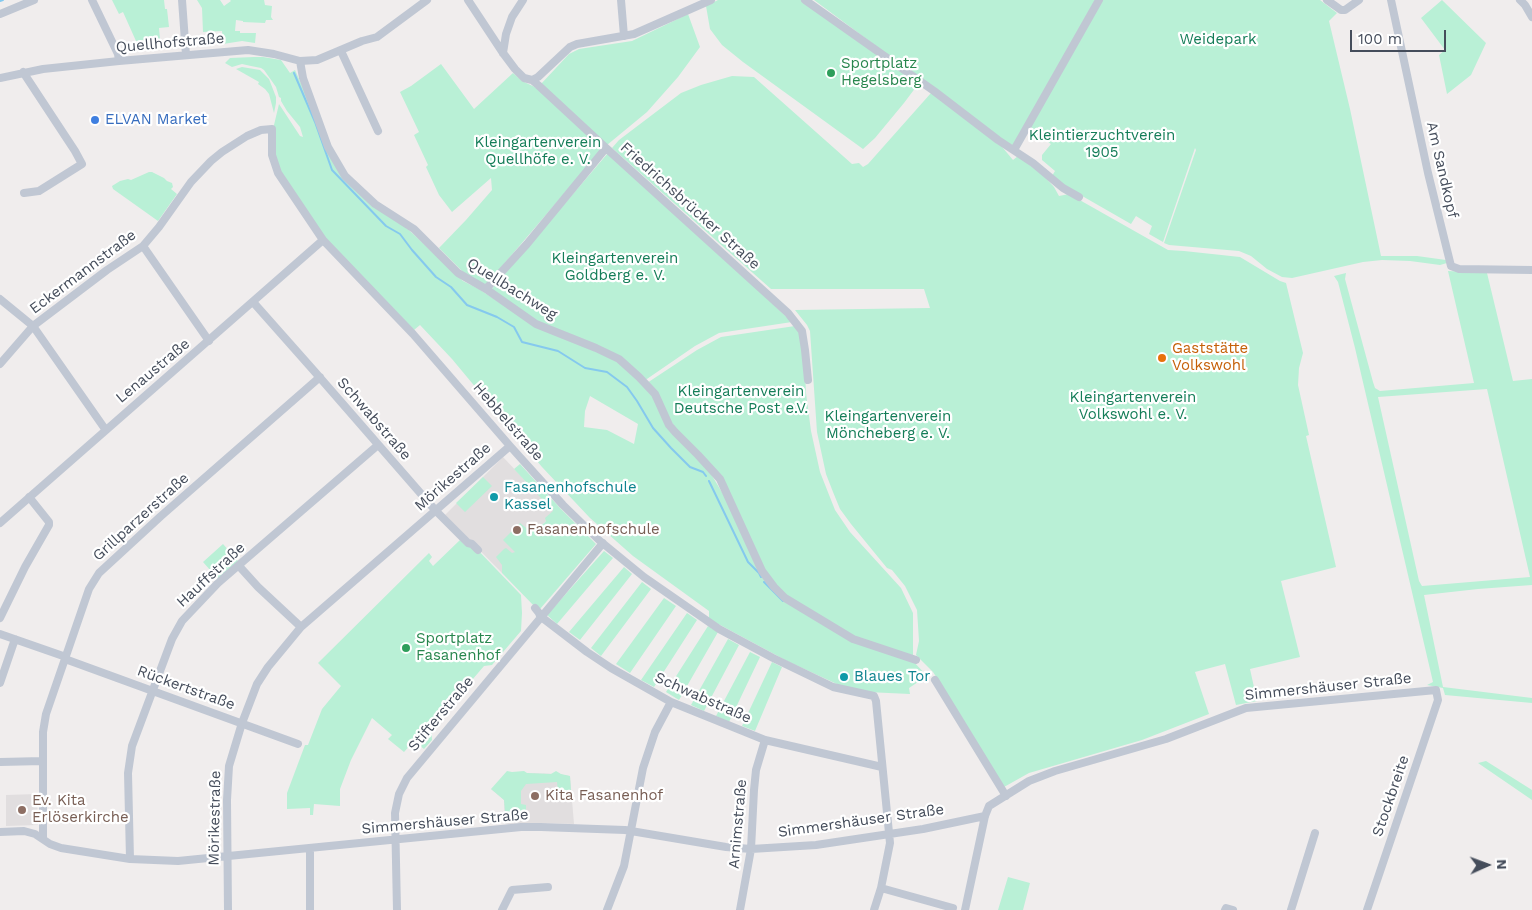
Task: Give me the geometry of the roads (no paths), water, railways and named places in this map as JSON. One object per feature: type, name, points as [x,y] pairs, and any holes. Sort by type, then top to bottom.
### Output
[{"type":"street","points":[[0,14],[34,0]]},
{"type":"street","points":[[92,0],[118,54],[119,61]]},
{"type":"street","points":[[182,0],[186,55]]},
{"type":"street","name":"Quellhofstraße","points":[[0,78],[43,69],[248,50],[260,51],[300,61],[317,60],[362,41],[377,37],[427,0]]},
{"type":"street","name":"Friedrichsbrücker Straße","points":[[468,0],[503,53],[524,78],[532,80],[788,313],[802,331],[806,350],[808,380]]},
{"type":"street","points":[[503,53],[506,34],[512,17],[523,0]]},
{"type":"street","points":[[621,0],[624,36]]},
{"type":"street","points":[[532,80],[538,77],[570,47],[644,31],[711,0]]},
{"type":"street","points":[[805,0],[934,91],[998,140],[1033,163],[1062,188],[1079,197]]},
{"type":"street","points":[[1014,150],[1099,0]]},
{"type":"street","points":[[1327,0],[1341,10],[1345,10],[1359,0]]},
{"type":"street","name":"Am Sandkopf","points":[[1391,0],[1428,173],[1451,266],[1459,269],[1532,270]]},
{"type":"street","points":[[1520,0],[1532,17]]},
{"type":"street","points":[[340,51],[378,131]]},
{"type":"street","name":"Quellbachweg","points":[[300,61],[303,78],[328,147],[345,176],[375,204],[414,229],[458,273],[486,289],[536,324],[619,359],[654,394],[674,432],[720,479],[762,571],[774,587],[785,598],[853,639],[916,660]]},
{"type":"street","points":[[23,72],[75,150],[82,164],[39,191],[24,193]]},
{"type":"street","name":"Eckermannstraße","points":[[0,364],[33,326],[107,270],[143,246],[191,182],[210,161],[247,136],[266,128],[272,129]]},
{"type":"street","name":"Hebbelstraße","points":[[272,129],[272,155],[278,174],[323,240],[413,334],[563,505],[602,544],[644,577],[719,629],[833,687],[874,696],[882,767]]},
{"type":"street","points":[[486,289],[527,244],[606,148]]},
{"type":"street","name":"Lenaustraße","points":[[0,523],[105,429],[209,341],[323,240]]},
{"type":"street","points":[[143,246],[209,341]]},
{"type":"street","points":[[0,299],[33,326],[105,429]]},
{"type":"street","name":"Schwabstraße","points":[[253,302],[436,511],[468,543],[478,550]]},
{"type":"street","name":"Grillparzerstraße","points":[[44,840],[43,732],[46,714],[89,589],[99,573],[160,516],[320,377]]},
{"type":"street","name":"Hauffstraße","points":[[130,859],[128,773],[132,746],[172,639],[182,621],[218,583],[378,445]]},
{"type":"street","name":"Mörikestraße","points":[[228,910],[227,800],[229,766],[257,684],[268,666],[301,627],[510,446]]},
{"type":"street","points":[[0,618],[49,525],[28,497]]},
{"type":"street","name":"Stifterstraße","points":[[397,910],[395,813],[399,794],[407,778],[540,616],[602,544]]},
{"type":"street","points":[[239,566],[258,587],[301,627]]},
{"type":"street","name":"Schwabstraße","points":[[535,608],[540,616],[586,652],[671,702],[765,740],[882,767]]},
{"type":"street","name":"Rückertstraße","points":[[0,634],[298,744]]},
{"type":"street","points":[[0,683],[15,639]]},
{"type":"street","points":[[935,680],[1006,796]]},
{"type":"street","name":"Simmershäuser Straße","points":[[0,832],[24,831],[35,834],[50,844],[61,848],[130,859],[178,861],[521,827],[630,830],[726,847],[751,849],[816,845],[889,834],[985,816],[989,806],[1029,781],[1055,771],[1166,739],[1246,708],[1436,690]]},
{"type":"street","name":"Stockbreite","points":[[1367,910],[1438,700],[1436,690]]},
{"type":"street","points":[[607,910],[624,866],[644,768],[655,732],[671,702]]},
{"type":"street","name":"Arnimstraße","points":[[740,910],[751,849],[756,770],[765,740]]},
{"type":"street","points":[[0,762],[43,760]]},
{"type":"street","points":[[874,910],[890,846],[882,767]]},
{"type":"street","points":[[965,910],[985,816]]},
{"type":"street","points":[[1291,910],[1315,833]]},
{"type":"street","points":[[310,848],[310,910]]},
{"type":"street","points":[[502,910],[512,890],[548,887]]},
{"type":"street","points":[[881,888],[953,908]]},
{"type":"street","points":[[1226,910],[1226,908],[1233,910]]},
{"type":"waterway","points":[[294,73],[315,122],[332,170],[386,226],[400,234],[436,277],[451,287],[467,305],[497,317],[514,327],[522,342],[558,351],[585,368],[607,372],[627,387],[653,428],[671,448],[690,467],[703,472],[706,476]]},
{"type":"waterway","points":[[709,481],[748,562],[761,577]]},
{"type":"waterway","points":[[764,582],[783,601]]},
{"type":"place","name":"Sportplatz Hegelsberg","points":[[831,73]]},
{"type":"place","name":"ELVAN Market","points":[[95,120]]},
{"type":"place","name":"Gaststätte Volkswohl","points":[[1162,358]]},
{"type":"place","name":"Fasanenhofschule Kassel","points":[[494,497]]},
{"type":"place","name":"Fasanenhofschule","points":[[517,530]]},
{"type":"place","name":"Sportplatz Fasanenhof","points":[[406,648]]},
{"type":"place","name":"Blaues Tor","points":[[844,677]]},
{"type":"place","name":"Kita Fasanenhof","points":[[535,796]]},
{"type":"place","name":"Ev. Kita Erlöserkirche","points":[[22,810]]},
{"type":"park label","name":"Weidepark","points":[[1218,40]]},
{"type":"park label","name":"Kleintierzuchtverein 1905","points":[[1102,144]]},
{"type":"park label","name":"Kleingartenverein Quellhöfe e. V.","points":[[538,152]]},
{"type":"park label","name":"Kleingartenverein Goldberg e. V.","points":[[615,268]]},
{"type":"park label","name":"Kleingartenverein Deutsche Post e.V.","points":[[741,400]]},
{"type":"park label","name":"Kleingartenverein Volkswohl e. V.","points":[[1133,406]]},
{"type":"park label","name":"Kleingartenverein Möncheberg e. V.","points":[[888,426]]}]
